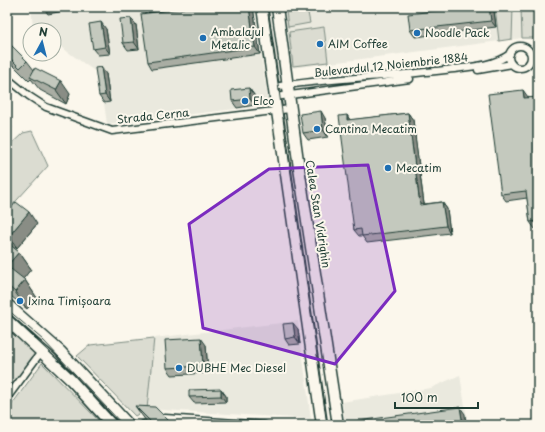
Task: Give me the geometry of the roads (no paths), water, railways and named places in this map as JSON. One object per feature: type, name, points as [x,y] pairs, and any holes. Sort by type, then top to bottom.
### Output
[{"type":"main road","points":[[262,7],[322,425]]},
{"type":"main road","name":"Calea Stan Vidrighin","points":[[277,7],[290,110],[338,425]]},
{"type":"main road","points":[[7,304],[60,351],[129,425]]},
{"type":"main road","points":[[7,320],[41,352],[112,425]]},
{"type":"street","points":[[538,54],[520,46],[513,48],[510,54],[512,64],[520,68],[526,66],[530,62],[538,60]]},
{"type":"street","points":[[530,51],[530,62]]},
{"type":"street","name":"Bulevardul 12 Noiembrie 1884","points":[[274,92],[404,76],[493,63],[510,54]]},
{"type":"street","name":"Bulevardul 12 Noiembrie 1884","points":[[274,92],[512,64]]},
{"type":"street","name":"Strada Cerna","points":[[7,78],[29,96],[46,107],[112,131],[290,110]]},
{"type":"street","points":[[7,398],[41,352]]},
{"type":"street","points":[[141,425],[165,418],[265,425]]},
{"type":"tram line","points":[[267,7],[327,425]]},
{"type":"tram line","points":[[7,309],[43,340],[123,425]]},
{"type":"place","name":"Noodle Pack","points":[[417,33]]},
{"type":"place","name":"Ambalajul Metalic","points":[[203,38]]},
{"type":"place","name":"AIM Coffee","points":[[320,44]]},
{"type":"place","name":"Elco","points":[[245,101]]},
{"type":"place","name":"Cantina Mecatim","points":[[317,129]]},
{"type":"place","name":"Mecatim","points":[[388,168]]},
{"type":"place","name":"Ixina Timișoara","points":[[20,301]]},
{"type":"place","name":"DUBHE Mec Diesel","points":[[179,368]]}]
